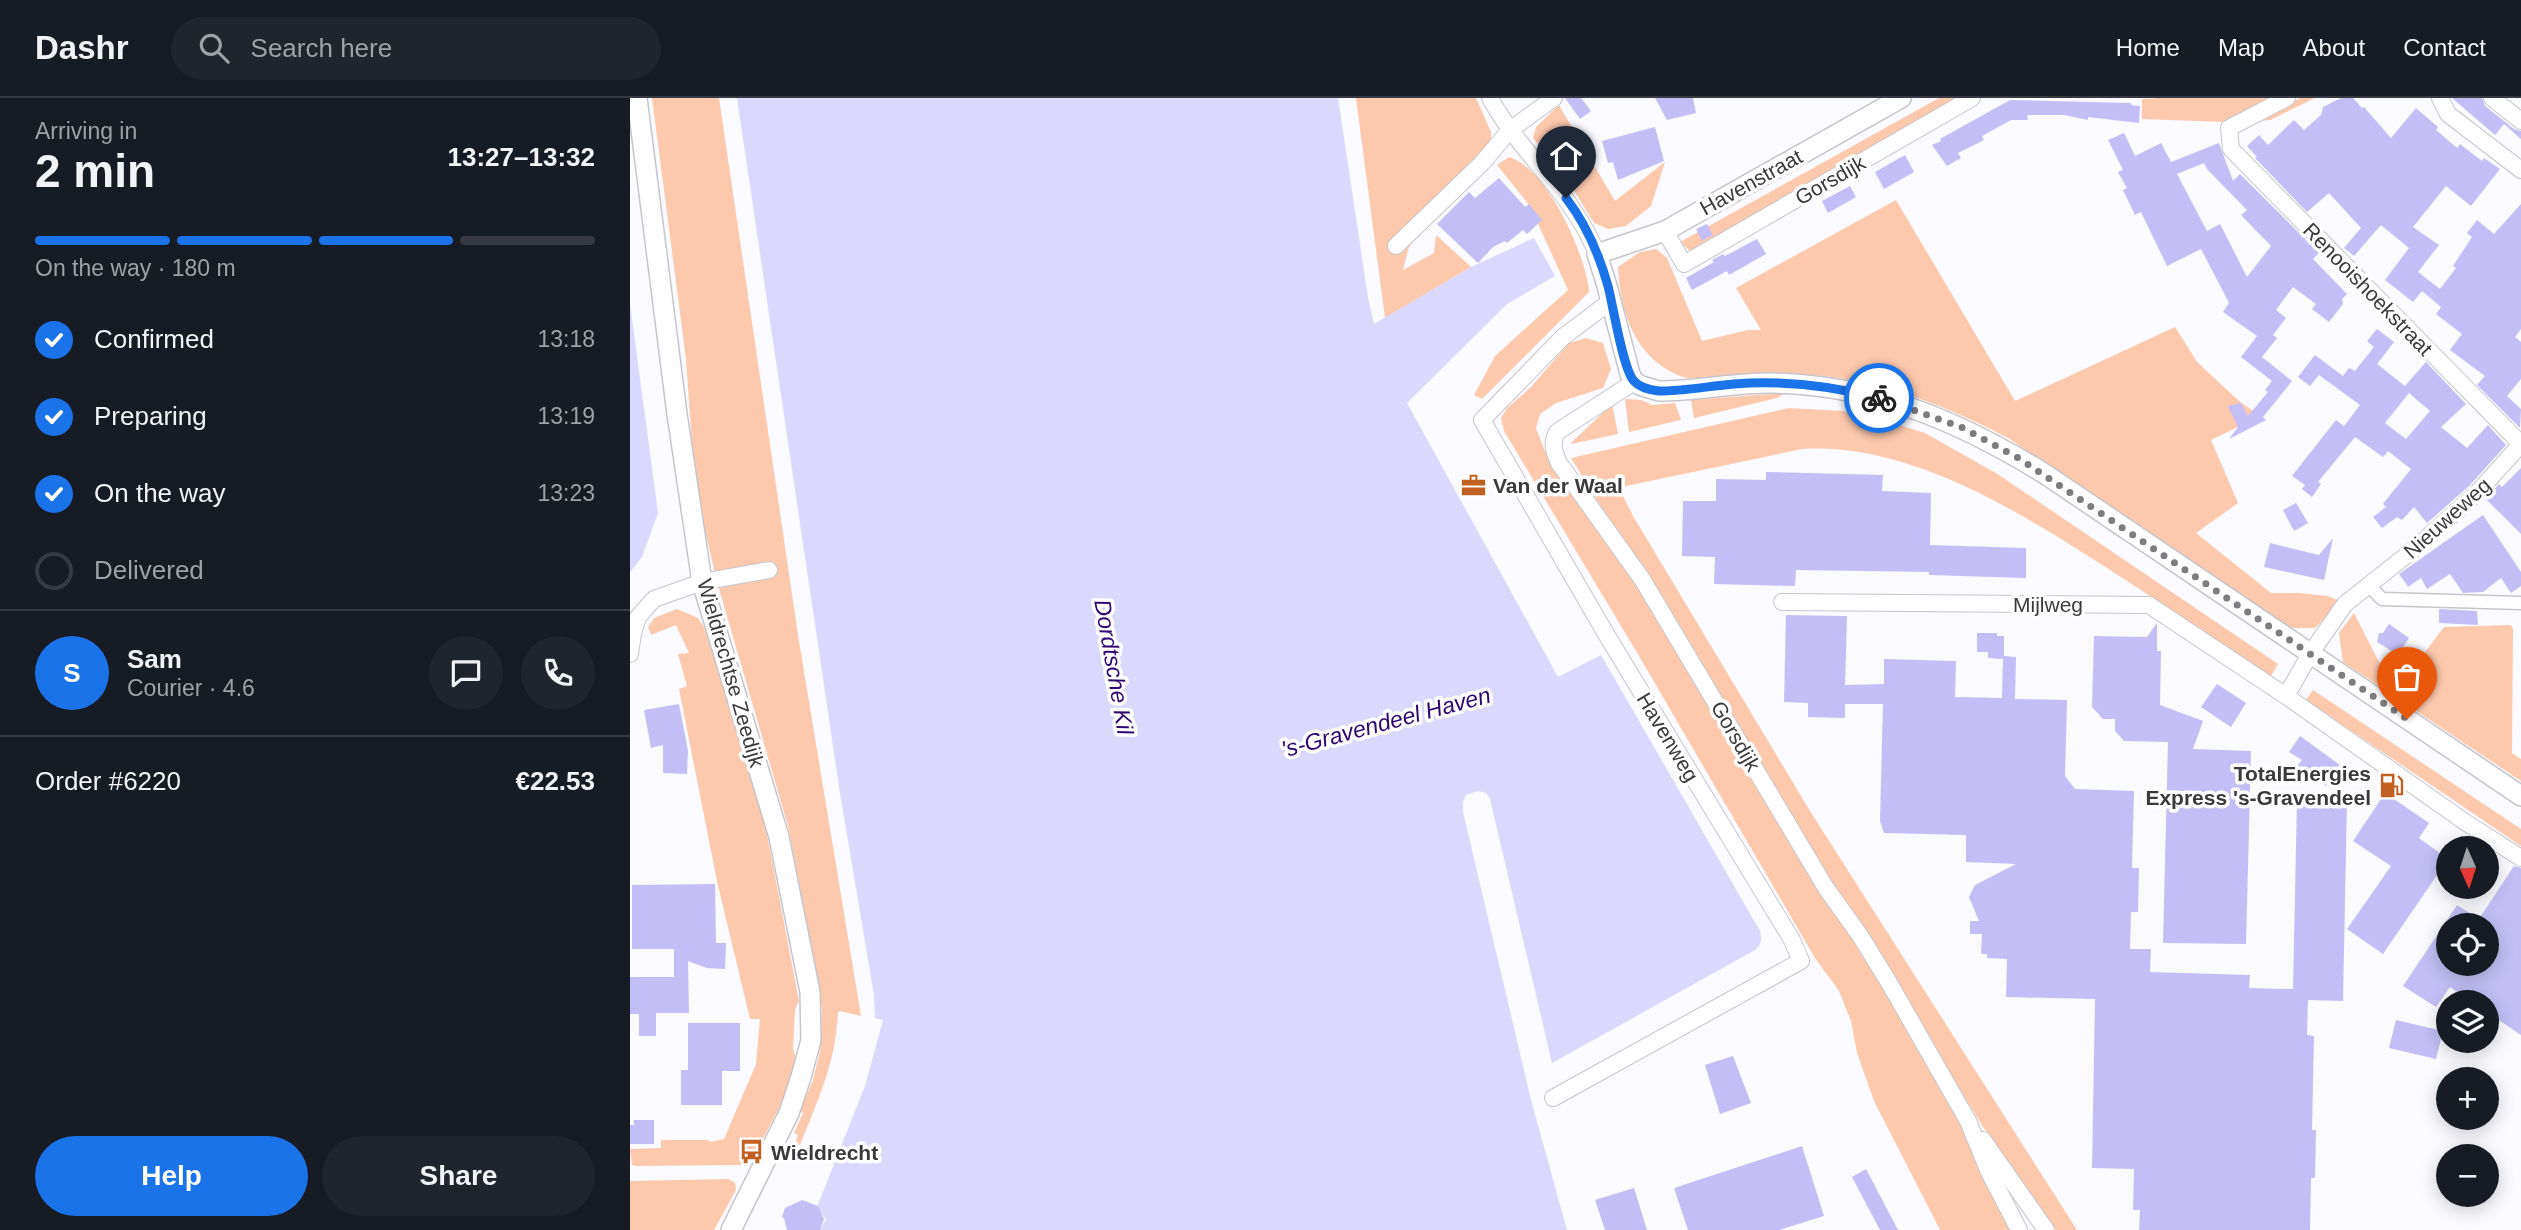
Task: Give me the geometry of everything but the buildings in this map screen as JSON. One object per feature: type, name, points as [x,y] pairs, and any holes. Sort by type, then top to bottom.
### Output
[{"type":"street","name":"Wieldrechtse Zeedijk","points":[[637,98],[682,453],[702,582],[779,837],[810,1005],[809,1049],[789,1113],[731,1230]]},
{"type":"street","points":[[1490,98],[1510,130],[1576,211],[1597,254],[1626,362],[1634,382],[1659,391],[1746,384],[1826,387],[1887,400],[1941,418],[1997,444],[2521,796]]},
{"type":"street","points":[[1396,246],[1482,163],[1510,130],[1554,98]]},
{"type":"street","name":"Havenstraat","points":[[1597,254],[1665,231],[1901,98]]},
{"type":"street","name":"Gorsdijk","points":[[1665,231],[1684,264],[1972,98]]},
{"type":"street","name":"Renooishoekstraat","points":[[2287,98],[2229,128],[2231,149],[2521,444]]},
{"type":"street","points":[[2440,98],[2448,114],[2521,170]]},
{"type":"street","points":[[2492,98],[2521,121]]},
{"type":"street","name":"Havenweg","points":[[1553,1098],[1801,961],[1792,940],[1605,634],[1482,421],[1563,337],[1611,301]]},
{"type":"street","name":"Gorsdijk","points":[[1634,382],[1557,432],[1554,438],[1559,463],[1642,579],[1826,888],[1885,976],[1968,1121],[2046,1230]]},
{"type":"street","name":"Nieuweweg","points":[[2310,654],[2342,608],[2476,494],[2521,444]]},
{"type":"street","points":[[630,653],[638,617],[654,599],[702,582],[769,570]]},
{"type":"street","points":[[2368,585],[2382,599],[2521,603]]},
{"type":"street","name":"Mijlweg","points":[[1782,602],[2149,605],[2521,858]]},
{"type":"street","points":[[2286,696],[2310,654]]},
{"type":"street","name":"Gorsdijk","points":[[1968,1121],[1988,1170],[2019,1230]]},
{"type":"shaded area","points":[[652,98],[719,98],[798,635],[861,1016],[838,1012],[830,1064],[800,1145],[795,1144],[798,1135],[794,1133],[803,1113],[800,1111],[813,1080],[820,1051],[822,1010],[788,826],[717,582],[695,487],[686,359]]},
{"type":"shaded area","points":[[1356,98],[1476,98],[1491,132],[1491,143],[1426,208],[1408,250],[1403,270],[1434,253],[1436,235],[1471,267],[1385,318]]},
{"type":"shaded area","points":[[1939,98],[1975,98],[1691,252],[1680,242]]},
{"type":"shaded area","points":[[2278,98],[2226,122],[2142,119],[2142,99]]},
{"type":"shaded area","points":[[2300,98],[2315,98],[2270,120],[2258,121]]},
{"type":"shaded area","points":[[1559,105],[1615,201],[1665,162],[1651,206],[1626,226],[1608,229],[1594,223],[1565,176],[1533,138],[1536,127]]},
{"type":"shaded area","points":[[1509,157],[1523,164],[1537,177],[1562,214],[1581,256],[1589,292],[1482,399],[1474,395],[1495,356],[1568,290],[1530,206],[1497,165]]},
{"type":"shaded area","points":[[1896,200],[2015,401],[2175,327],[2197,362],[2239,401],[2260,416],[2211,440],[2238,503],[2196,533],[2271,593],[2327,596],[2341,601],[2315,628],[2291,628],[2008,438],[1958,414],[1878,386],[1823,376],[1769,373],[1687,378],[1664,368],[1652,358],[1633,332],[1622,300],[1618,267],[1640,252],[1656,249],[1667,258],[1702,341],[1748,330],[1761,330],[1736,288]]},
{"type":"shaded area","points":[[1586,338],[1603,343],[1611,369],[1603,388],[1556,403],[1540,414],[1536,428],[1546,454],[1592,516],[1669,634],[1958,1105],[2015,1230],[1940,1230],[1874,1101],[1857,1053],[1851,1021],[1839,991],[1815,958],[1504,431],[1501,418],[1507,408],[1531,387],[1569,343]]},
{"type":"shaded area","points":[[1785,393],[1777,398],[1694,418],[1691,400]]},
{"type":"shaded area","points":[[1625,399],[1641,400],[1652,405],[1675,403],[1681,420],[1629,432]]},
{"type":"shaded area","points":[[1612,404],[1618,434],[1571,444],[1572,442]]},
{"type":"shaded area","points":[[1789,408],[1843,411],[1925,433],[1999,475],[2278,664],[2271,676],[2088,556],[2012,510],[1971,489],[1887,458],[1845,450],[1802,449],[1626,486],[1620,490],[1810,811],[2077,1230],[2056,1230],[1983,1127],[1571,458]]},
{"type":"shaded area","points":[[677,609],[698,618],[704,627],[724,690],[766,829],[799,1001],[795,1010],[793,1049],[797,1062],[782,1102],[751,1162],[747,1161],[744,1165],[637,1166],[632,1165],[630,1149],[661,1148],[661,1140],[711,1142],[724,1139],[756,1064],[760,1019],[750,1019],[717,881],[679,689],[687,686],[678,654],[689,653],[676,625],[651,635],[648,627],[654,618]]},
{"type":"shaded area","points":[[2354,613],[2379,662],[2404,680],[2444,627],[2510,625],[2513,628],[2512,753],[2521,759],[2521,781],[2343,662],[2339,633]]},
{"type":"shaded area","points":[[2313,690],[2521,829],[2521,846],[2306,700]]},
{"type":"shaded area","points":[[729,1179],[735,1183],[736,1190],[714,1230],[630,1230],[630,1181]]},
{"type":"water","points":[[737,98],[1338,98],[1374,324],[1471,267],[1534,238],[1555,276],[1507,304],[1407,403],[1558,677],[1601,655],[1760,931],[1761,939],[1755,950],[1552,1063],[1490,799],[1486,793],[1478,791],[1466,795],[1463,812],[1531,1100],[1567,1230],[820,1230],[826,1219],[817,1207],[865,1086],[883,1020],[875,1018],[874,995],[840,793]]},
{"type":"water","points":[[630,304],[658,513],[642,557],[630,572]]},
{"type":"way so far","points":[[1879,398],[1941,418],[1997,444],[2407,719]]},
{"type":"place","name":"Van der Waal","points":[[1473,485]]},
{"type":"place","name":"TotalEnergies Express 's-Gravendeel","points":[[2391,785]]},
{"type":"place","name":"Wieldrecht","points":[[751,1152]]},
{"type":"route","points":[[1566,198],[1583,222],[1597,254],[1608,286],[1626,362],[1634,382],[1659,391],[1734,384],[1799,384],[1835,388],[1879,398]]},
{"type":"water label","name":"Dordtsche Kil","points":[[1114,667]]},
{"type":"water label","name":"'s-Gravendeel Haven","points":[[1386,722]]}]
